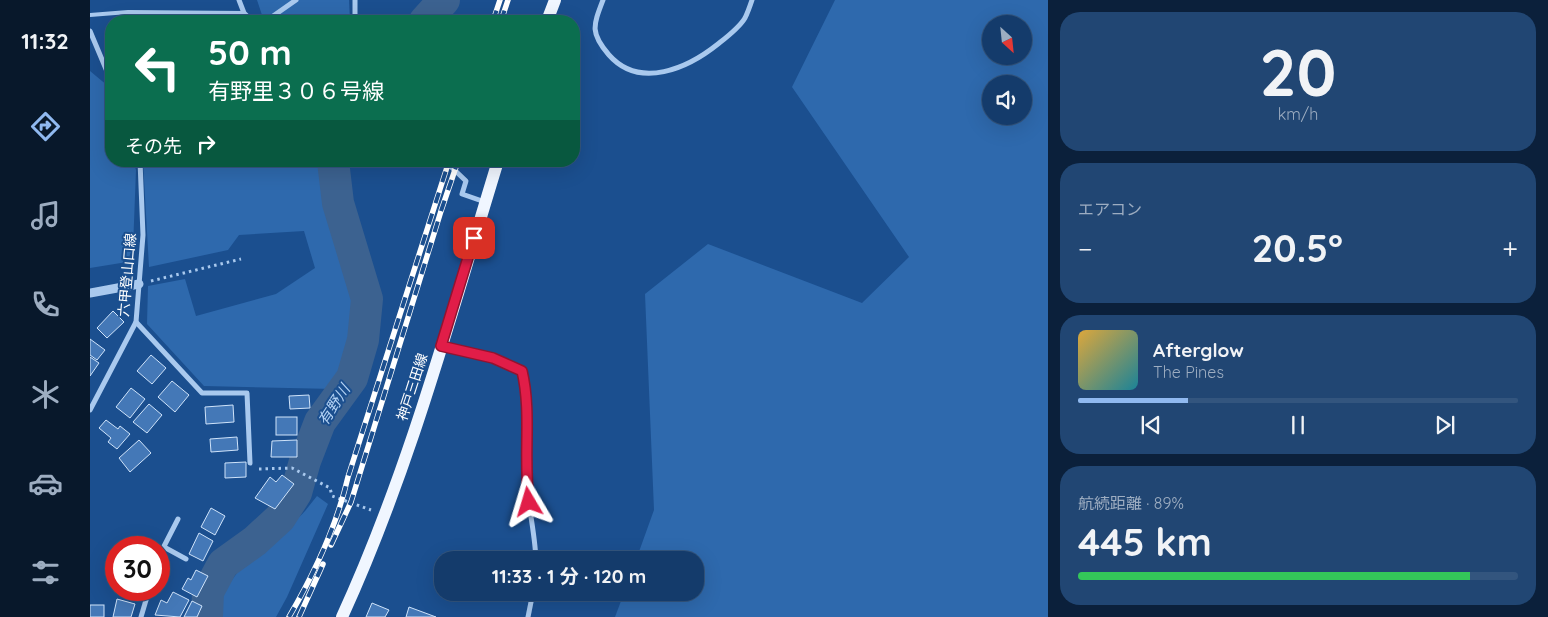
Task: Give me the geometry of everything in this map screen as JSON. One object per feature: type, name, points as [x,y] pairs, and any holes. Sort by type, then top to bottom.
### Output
[{"type":"main road","points":[[549,15],[555,0]]},
{"type":"main road","name":"神戸三田線","points":[[342,617],[384,513],[441,346],[496,167]]},
{"type":"street","points":[[238,0],[244,14]]},
{"type":"street","points":[[275,15],[296,0]]},
{"type":"street","points":[[355,0],[355,15]]},
{"type":"street","points":[[603,0],[596,20],[596,40],[616,63],[639,74],[673,71],[700,59],[740,24],[745,18],[752,0]]},
{"type":"street","points":[[90,31],[105,67]]},
{"type":"street","name":"六甲登山口線","points":[[90,410],[136,322],[143,235],[140,167]]},
{"type":"street","points":[[452,167],[466,181],[462,194],[486,202]]},
{"type":"street","points":[[90,294],[139,284]]},
{"type":"street","points":[[136,322],[202,393],[247,393],[250,463]]},
{"type":"street","points":[[441,346],[493,358],[522,371],[527,394],[526,483],[536,551]]},
{"type":"street","points":[[170,536],[178,519]]},
{"type":"street","points":[[170,550],[186,559]]},
{"type":"street","points":[[141,617],[145,601]]},
{"type":"street","points":[[528,617],[531,601]]},
{"type":"lane","points":[[90,15],[128,12],[244,14]]},
{"type":"path","points":[[139,284],[241,259]]},
{"type":"path","points":[[250,463],[261,471],[292,468],[330,488],[332,496],[384,513]]},
{"type":"shaded area","points":[[257,0],[349,0],[350,15],[262,15]]},
{"type":"shaded area","points":[[835,0],[1048,0],[1048,617],[615,617],[621,601],[704,601],[704,551],[639,551],[654,510],[645,294],[708,244],[862,303],[909,257],[792,87]]},
{"type":"shaded area","points":[[90,71],[105,84],[105,167],[135,167],[136,170],[133,248],[127,262],[90,268]]},
{"type":"shaded area","points":[[143,167],[329,167],[330,198],[360,304],[350,362],[335,389],[204,386],[147,324],[148,286],[185,279],[196,316],[276,294],[315,268],[304,231],[239,235],[228,250],[149,267]]},
{"type":"shaded area","points":[[317,496],[328,504],[287,597],[276,617],[217,617],[229,585],[238,572],[249,560],[302,515]]},
{"type":"building","points":[[113,311],[124,322],[107,338],[97,328]]},
{"type":"building","points":[[90,339],[105,350],[97,360],[90,355]]},
{"type":"building","points":[[151,355],[166,368],[152,384],[137,371]]},
{"type":"building","points":[[90,357],[99,363],[90,376]]},
{"type":"building","points":[[172,381],[189,395],[175,412],[158,397]]},
{"type":"building","points":[[131,388],[145,399],[130,418],[116,407]]},
{"type":"building","points":[[309,395],[310,408],[290,409],[289,396]]},
{"type":"building","points":[[149,404],[162,415],[147,433],[133,422]]},
{"type":"building","points":[[233,405],[234,422],[206,424],[205,407]]},
{"type":"building","points":[[276,417],[297,417],[297,435],[276,435]]},
{"type":"building","points":[[106,420],[118,429],[120,426],[130,434],[117,449],[108,442],[111,438],[99,428]]},
{"type":"building","points":[[237,437],[238,450],[211,452],[210,439]]},
{"type":"building","points":[[139,440],[151,453],[130,472],[119,458]]},
{"type":"building","points":[[297,440],[297,457],[271,457],[272,441]]},
{"type":"building","points":[[246,462],[246,477],[225,478],[225,463]]},
{"type":"building","points":[[282,475],[294,484],[275,509],[255,498],[270,477],[276,482]]},
{"type":"building","points":[[211,508],[225,516],[215,535],[201,527]]},
{"type":"building","points":[[199,533],[213,541],[203,561],[189,554]]},
{"type":"building","points":[[196,570],[208,576],[197,597],[182,589],[188,578],[191,580]]},
{"type":"building","points":[[173,592],[189,600],[180,617],[155,615],[161,601],[167,603],[170,601]]},
{"type":"building","points":[[117,601],[135,604],[131,617],[113,617]]},
{"type":"building","points":[[192,601],[202,606],[197,617],[184,617]]},
{"type":"building","points":[[372,603],[389,610],[385,617],[366,617]]},
{"type":"building","points":[[90,605],[104,605],[104,617],[90,617]]},
{"type":"building","points":[[409,607],[436,617],[406,617]]},
{"type":"waterway","name":"有野川","points":[[430,15],[444,0]]},
{"type":"waterway","name":"有野川","points":[[207,617],[208,592],[223,564],[255,541],[280,518],[296,493],[305,461],[320,422],[352,378],[363,340],[367,299],[338,203],[334,167]]},
{"type":"railway","points":[[495,15],[500,0]]},
{"type":"railway","points":[[503,15],[508,0]]},
{"type":"railway","points":[[289,617],[316,566],[338,513],[447,167]]},
{"type":"railway","points":[[331,545],[351,502],[456,167]]},
{"type":"railway","points":[[299,617],[323,564]]},
{"type":"route","points":[[474,238],[441,346],[493,358],[522,371],[527,394],[525,432],[526,483],[529,502]]}]
